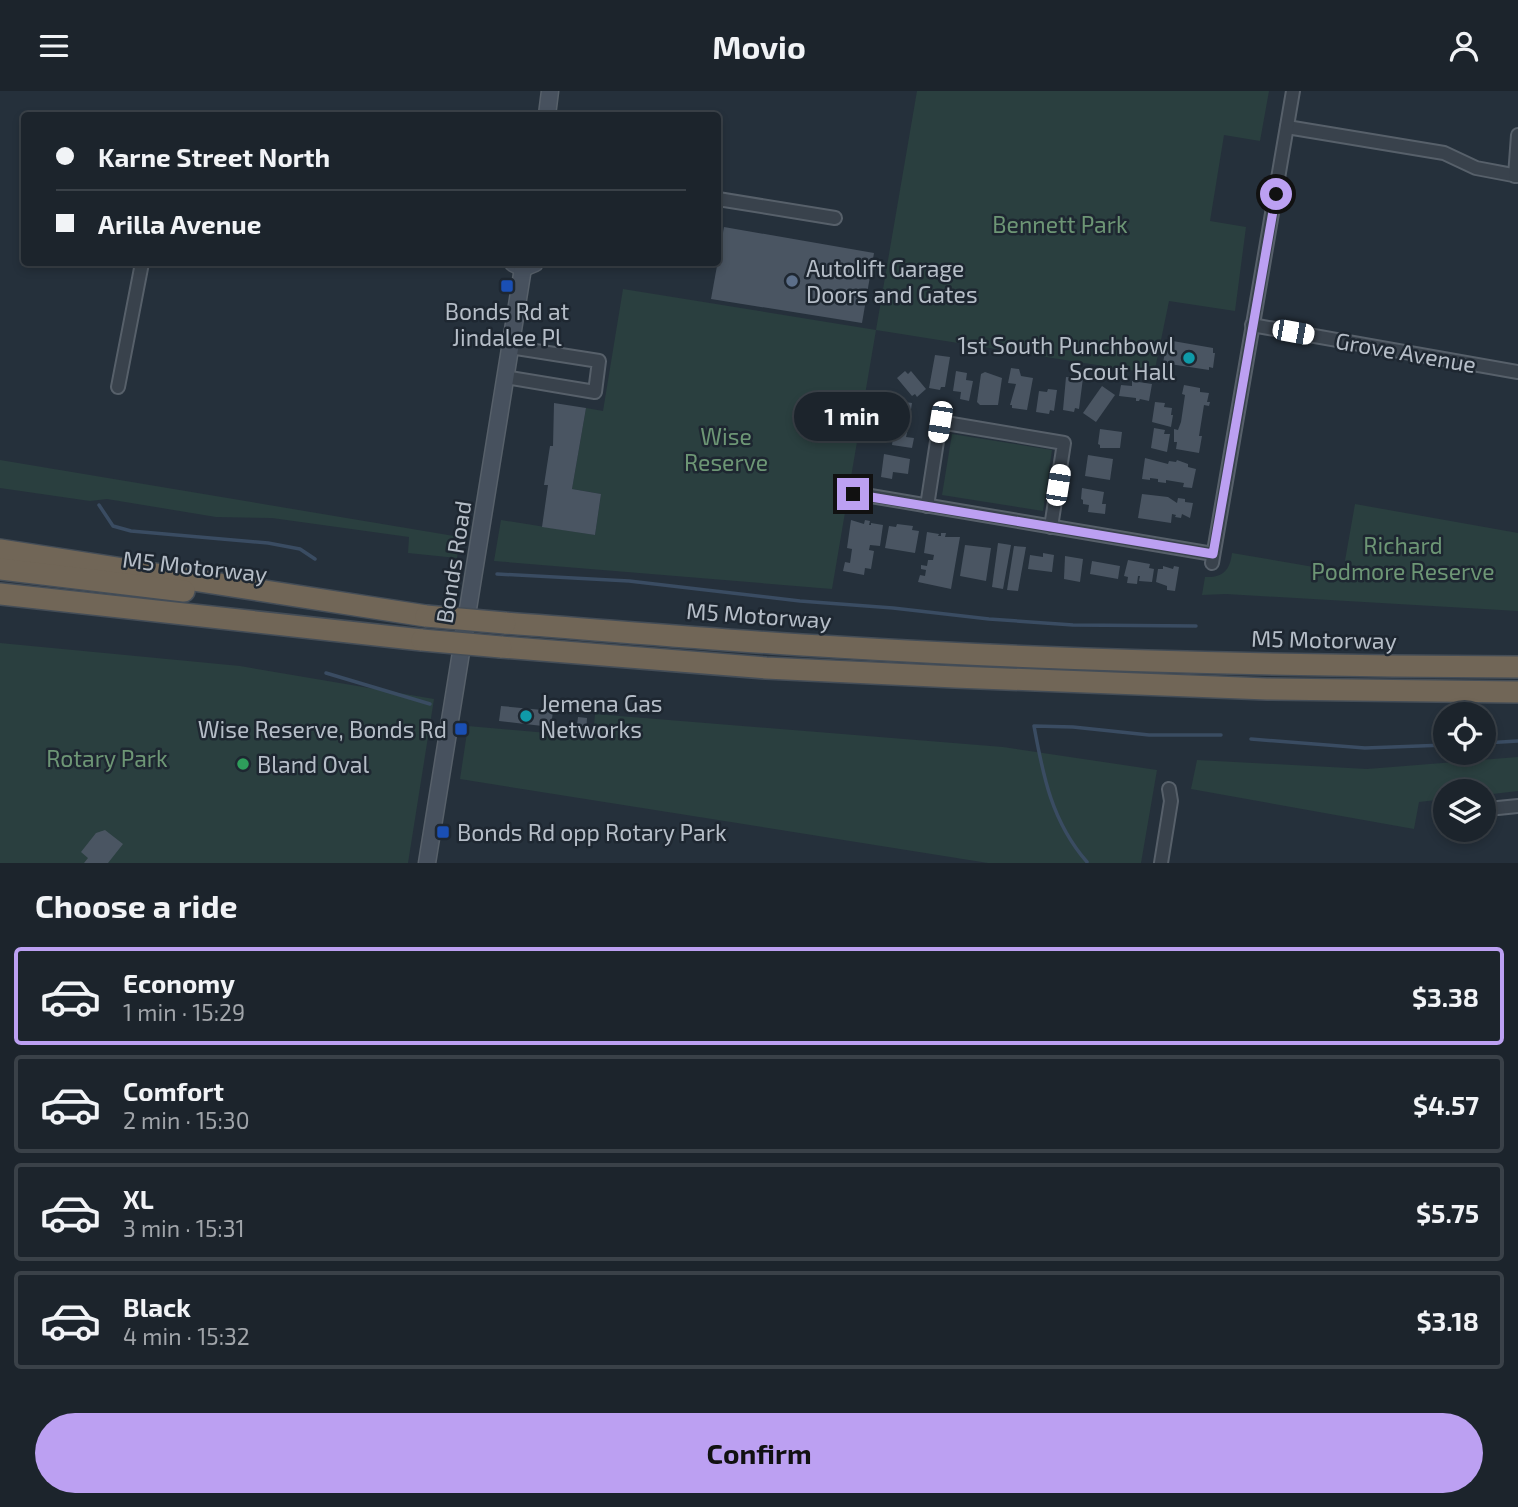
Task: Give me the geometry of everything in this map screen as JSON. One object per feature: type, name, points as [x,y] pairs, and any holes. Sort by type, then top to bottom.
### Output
[{"type":"highway","points":[[0,549],[426,616]]},
{"type":"highway","name":"M5 Motorway","points":[[0,569],[124,586],[426,616],[822,646],[1023,657],[1240,664],[1518,667]]},
{"type":"highway","points":[[0,594],[422,640],[766,668],[1267,689],[1518,692]]},
{"type":"highway","points":[[0,603],[98,606]]},
{"type":"main road","points":[[547,112],[550,91]]},
{"type":"main road","name":"Bonds Road","points":[[427,863],[524,266]]},
{"type":"street","points":[[853,493],[1212,558],[1293,91]]},
{"type":"street","points":[[1287,127],[1444,153],[1476,168],[1516,176],[1518,135]]},
{"type":"street","points":[[721,199],[835,218]]},
{"type":"street","points":[[118,387],[123,373],[141,266]]},
{"type":"street","name":"Grove Avenue","points":[[1252,325],[1518,372]]},
{"type":"street","points":[[505,377],[595,392],[598,376],[599,362],[510,347]]},
{"type":"street","points":[[927,506],[940,422],[1064,443],[1051,527]]},
{"type":"street","points":[[1161,863],[1171,801],[1169,789]]},
{"type":"street","points":[[1498,808],[1518,806]]},
{"type":"green space","name":"Bennett Park","points":[[917,91],[1269,91],[1260,141],[1224,135],[1210,221],[1246,227],[1235,311],[1169,301],[1154,374],[876,330]]},
{"type":"green space","name":"Wise Reserve","points":[[623,289],[876,330],[832,589],[494,561],[501,520],[595,535],[601,494],[572,489],[586,408],[603,411]]},
{"type":"green space","points":[[952,434],[1052,450],[1043,511],[942,495]]},
{"type":"green space","points":[[0,460],[460,537],[457,558],[408,553],[409,537],[272,518],[216,517],[107,499],[90,501],[0,488]]},
{"type":"green space","name":"Richard Podmore Reserve","points":[[1355,504],[1518,533],[1518,611],[1226,594],[1202,595],[1205,577],[1224,572],[1232,553],[1343,572]]},
{"type":"green space","name":"Rotary Park","points":[[0,643],[240,666],[434,699],[408,863],[0,863]]},
{"type":"green space","points":[[595,714],[1003,747],[1157,770],[1141,863],[988,863],[460,779],[468,726],[593,737]]},
{"type":"green space","points":[[1518,757],[1518,791],[1496,794],[1496,779],[1433,779],[1433,800],[1419,802],[1414,829],[1191,789],[1197,760],[1367,769],[1433,764],[1496,765],[1496,759]]},
{"type":"building","name":"Autolift Garage Doors and Gates","points":[[724,227],[874,253],[862,323],[711,299],[717,266],[721,266]]},
{"type":"building","name":"1st South Punchbowl Scout Hall","points":[[1167,340],[1213,348],[1213,368],[1209,367],[1209,370],[1163,363]]},
{"type":"building","points":[[935,355],[950,357],[945,387],[940,390],[929,388]]},
{"type":"building","points":[[1011,368],[1019,369],[1021,376],[1033,378],[1027,410],[1012,408],[1010,405],[1016,384],[1008,383]]},
{"type":"building","points":[[905,371],[908,374],[911,371],[926,389],[917,397],[915,394],[912,396],[897,378]]},
{"type":"building","points":[[956,371],[967,373],[966,380],[973,381],[969,401],[960,399],[961,392],[953,391]]},
{"type":"building","points":[[985,372],[1002,378],[998,405],[980,405],[977,402],[981,374]]},
{"type":"building","points":[[1066,377],[1083,378],[1079,409],[1075,408],[1074,412],[1063,410]]},
{"type":"building","points":[[1132,381],[1152,384],[1149,401],[1136,401],[1136,398],[1119,396],[1121,385],[1132,386]]},
{"type":"building","points":[[1184,385],[1209,393],[1209,406],[1204,405],[1199,453],[1176,449],[1177,442],[1174,442],[1174,429],[1178,430],[1181,422]]},
{"type":"building","points":[[1102,386],[1115,395],[1096,422],[1083,413]]},
{"type":"building","points":[[1048,389],[1057,390],[1054,411],[1050,410],[1049,414],[1036,412],[1039,391],[1047,392]]},
{"type":"building","points":[[890,400],[912,403],[910,416],[907,416],[907,419],[883,415],[884,405],[889,406]]},
{"type":"building","points":[[1155,402],[1165,403],[1164,407],[1172,408],[1171,427],[1152,422]]},
{"type":"building","points":[[554,403],[586,408],[572,489],[601,494],[595,535],[542,527],[548,485],[544,485],[550,446],[553,446]]},
{"type":"building","points":[[889,426],[908,429],[906,437],[914,438],[912,448],[892,445],[893,438],[887,437]]},
{"type":"building","points":[[1154,428],[1165,430],[1164,434],[1170,434],[1167,452],[1151,448]]},
{"type":"building","points":[[1100,429],[1122,432],[1120,448],[1100,448]]},
{"type":"building","points":[[884,454],[910,459],[908,474],[893,472],[892,479],[881,477]]},
{"type":"building","points":[[1088,455],[1113,459],[1110,480],[1085,476]]},
{"type":"building","points":[[1145,458],[1168,464],[1169,461],[1177,460],[1196,469],[1192,488],[1183,487],[1184,483],[1142,479]]},
{"type":"building","points":[[1082,488],[1104,492],[1102,504],[1106,504],[1105,514],[1088,512],[1089,505],[1083,504],[1081,499]]},
{"type":"building","points":[[1142,494],[1168,497],[1177,503],[1178,498],[1193,503],[1190,518],[1182,514],[1181,518],[1175,517],[1176,515],[1172,514],[1171,523],[1138,518]]},
{"type":"building","points":[[851,520],[864,524],[865,520],[870,521],[869,525],[883,525],[880,546],[870,545],[869,550],[874,551],[871,569],[865,568],[864,575],[843,571],[845,562],[850,563],[852,549],[847,548]]},
{"type":"building","points":[[897,524],[913,526],[912,530],[919,531],[915,553],[885,548],[889,526],[896,527]]},
{"type":"building","points":[[927,532],[939,534],[938,536],[946,533],[945,537],[960,537],[951,589],[918,582],[920,575],[925,576],[926,570],[921,569],[921,565],[927,566],[928,560],[933,560],[934,555],[924,553]]},
{"type":"building","points":[[998,543],[1011,545],[1003,589],[992,587]]},
{"type":"building","points":[[965,545],[991,548],[986,581],[960,576]]},
{"type":"building","points":[[1014,546],[1026,547],[1018,591],[1007,590]]},
{"type":"building","points":[[1043,553],[1054,555],[1052,572],[1028,569],[1030,555],[1043,557]]},
{"type":"building","points":[[1065,556],[1083,559],[1080,582],[1064,579]]},
{"type":"building","points":[[1128,560],[1150,564],[1149,568],[1154,569],[1152,582],[1139,581],[1138,576],[1137,584],[1127,583],[1128,577],[1124,576]]},
{"type":"building","points":[[1092,561],[1120,566],[1118,579],[1090,574]]},
{"type":"building","points":[[1163,566],[1173,569],[1174,566],[1179,567],[1175,591],[1167,590],[1167,586],[1156,582],[1158,569],[1163,569]]},
{"type":"building","name":"Jemena Gas Networks","points":[[501,706],[553,711],[551,727],[499,721]]},
{"type":"building","points":[[578,717],[587,718],[586,734],[576,733]]},
{"type":"building","points":[[105,830],[123,844],[108,863],[84,863],[88,858],[81,852],[96,833]]},
{"type":"waterway","points":[[99,505],[113,526],[131,531],[268,543],[300,549],[315,559]]},
{"type":"waterway","points":[[497,574],[629,581],[989,619],[1073,625],[1196,626]]},
{"type":"waterway","points":[[326,673],[430,704]]},
{"type":"waterway","points":[[1087,862],[1057,815],[1045,780],[1034,726],[1149,735],[1221,735]]},
{"type":"waterway","points":[[1251,739],[1365,748],[1433,745]]},
{"type":"waterway","points":[[1496,742],[1518,741]]},
{"type":"place","name":"Autolift Garage Doors and Gates","points":[[792,281]]},
{"type":"place","name":"Bonds Rd at Jindalee Pl","points":[[507,286]]},
{"type":"place","name":"1st South Punchbowl Scout Hall","points":[[1189,358]]},
{"type":"place","name":"Jemena Gas Networks","points":[[526,716]]},
{"type":"place","name":"Wise Reserve, Bonds Rd","points":[[461,729]]},
{"type":"place","name":"Bland Oval","points":[[243,764]]},
{"type":"place","name":"Bonds Rd opp Rotary Park","points":[[443,832]]},
{"type":"route","points":[[853,494],[1213,554],[1276,194]]}]
